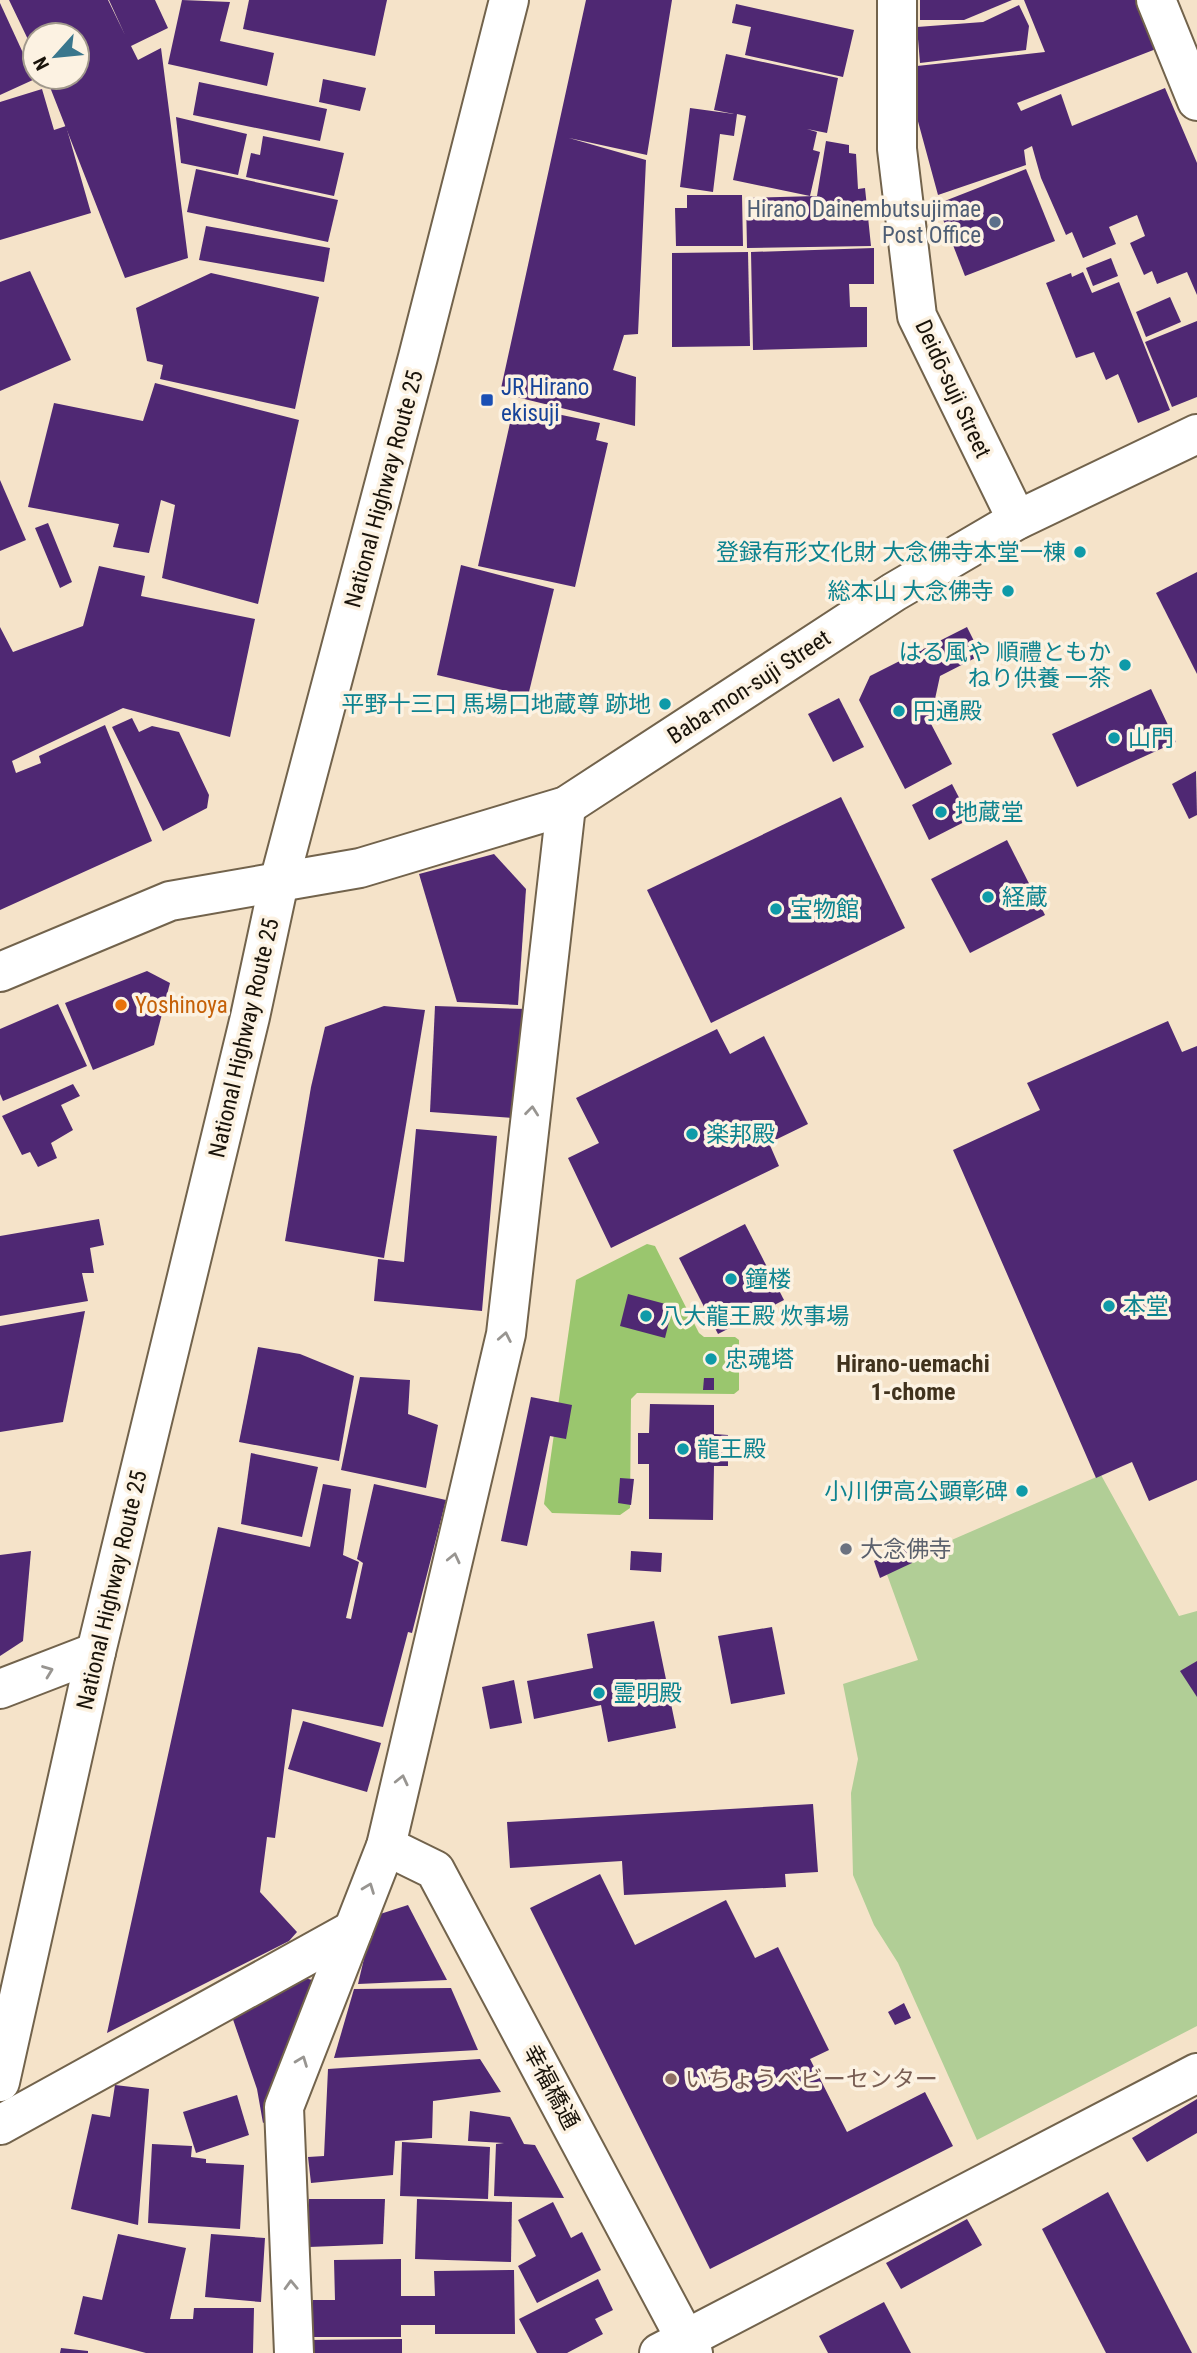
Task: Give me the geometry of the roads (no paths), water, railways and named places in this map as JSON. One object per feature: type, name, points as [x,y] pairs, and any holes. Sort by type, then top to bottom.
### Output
[{"type":"main road","name":"National Highway Route 25","points":[[0,2081],[96,1653],[250,1017],[279,882],[415,370],[509,0]]},
{"type":"main road","name":"Deidō-suji Street","points":[[897,0],[897,149],[917,316],[1017,520]]},
{"type":"main road","points":[[1156,0],[1197,101]]},
{"type":"main road","name":"Baba-mon-suji Street","points":[[0,972],[170,901],[360,868],[566,806],[894,592],[1017,520],[1197,434]]},
{"type":"main road","points":[[294,2353],[284,2107],[386,1846],[506,1334],[566,806]]},
{"type":"main road","points":[[0,1689],[96,1653]]},
{"type":"main road","name":"幸福橋通","points":[[386,1846],[435,1870],[679,2348]]},
{"type":"main road","points":[[0,2125],[353,1930]]},
{"type":"main road","points":[[679,2348],[1197,2073]]},
{"type":"place","name":"Hirano Dainembutsujimae Post Office","points":[[995,222]]},
{"type":"place","name":"JR Hirano ekisuji","points":[[487,400]]},
{"type":"place","name":"登録有形文化財 大念佛寺本堂一棟","points":[[1080,552]]},
{"type":"place","name":"総本山 大念佛寺","points":[[1008,591]]},
{"type":"place","name":"はる風や 順禮ともか ねり供養 一茶","points":[[1125,665]]},
{"type":"place","name":"平野十三口 馬場口地蔵尊 跡地","points":[[665,704]]},
{"type":"place","name":"円通殿","points":[[899,711]]},
{"type":"place","name":"山門","points":[[1114,738]]},
{"type":"place","name":"地蔵堂","points":[[941,812]]},
{"type":"place","name":"経蔵","points":[[988,897]]},
{"type":"place","name":"宝物館","points":[[776,909]]},
{"type":"place","name":"Yoshinoya","points":[[121,1005]]},
{"type":"place","name":"楽邦殿","points":[[692,1134]]},
{"type":"place","name":"鐘楼","points":[[731,1279]]},
{"type":"place","name":"本堂","points":[[1109,1306]]},
{"type":"place","name":"八大龍王殿 炊事場","points":[[646,1316]]},
{"type":"place","name":"忠魂塔","points":[[711,1359]]},
{"type":"place","name":"龍王殿","points":[[683,1449]]},
{"type":"place","name":"小川伊高公顕彰碑","points":[[1022,1491]]},
{"type":"place","name":"大念佛寺","points":[[846,1549]]},
{"type":"place","name":"霊明殿","points":[[599,1693]]},
{"type":"place","name":"いちょうベビーセンター","points":[[671,2079]]},
{"type":"district","name":"Hirano-uemachi 1-chome","points":[[913,1378]]}]
